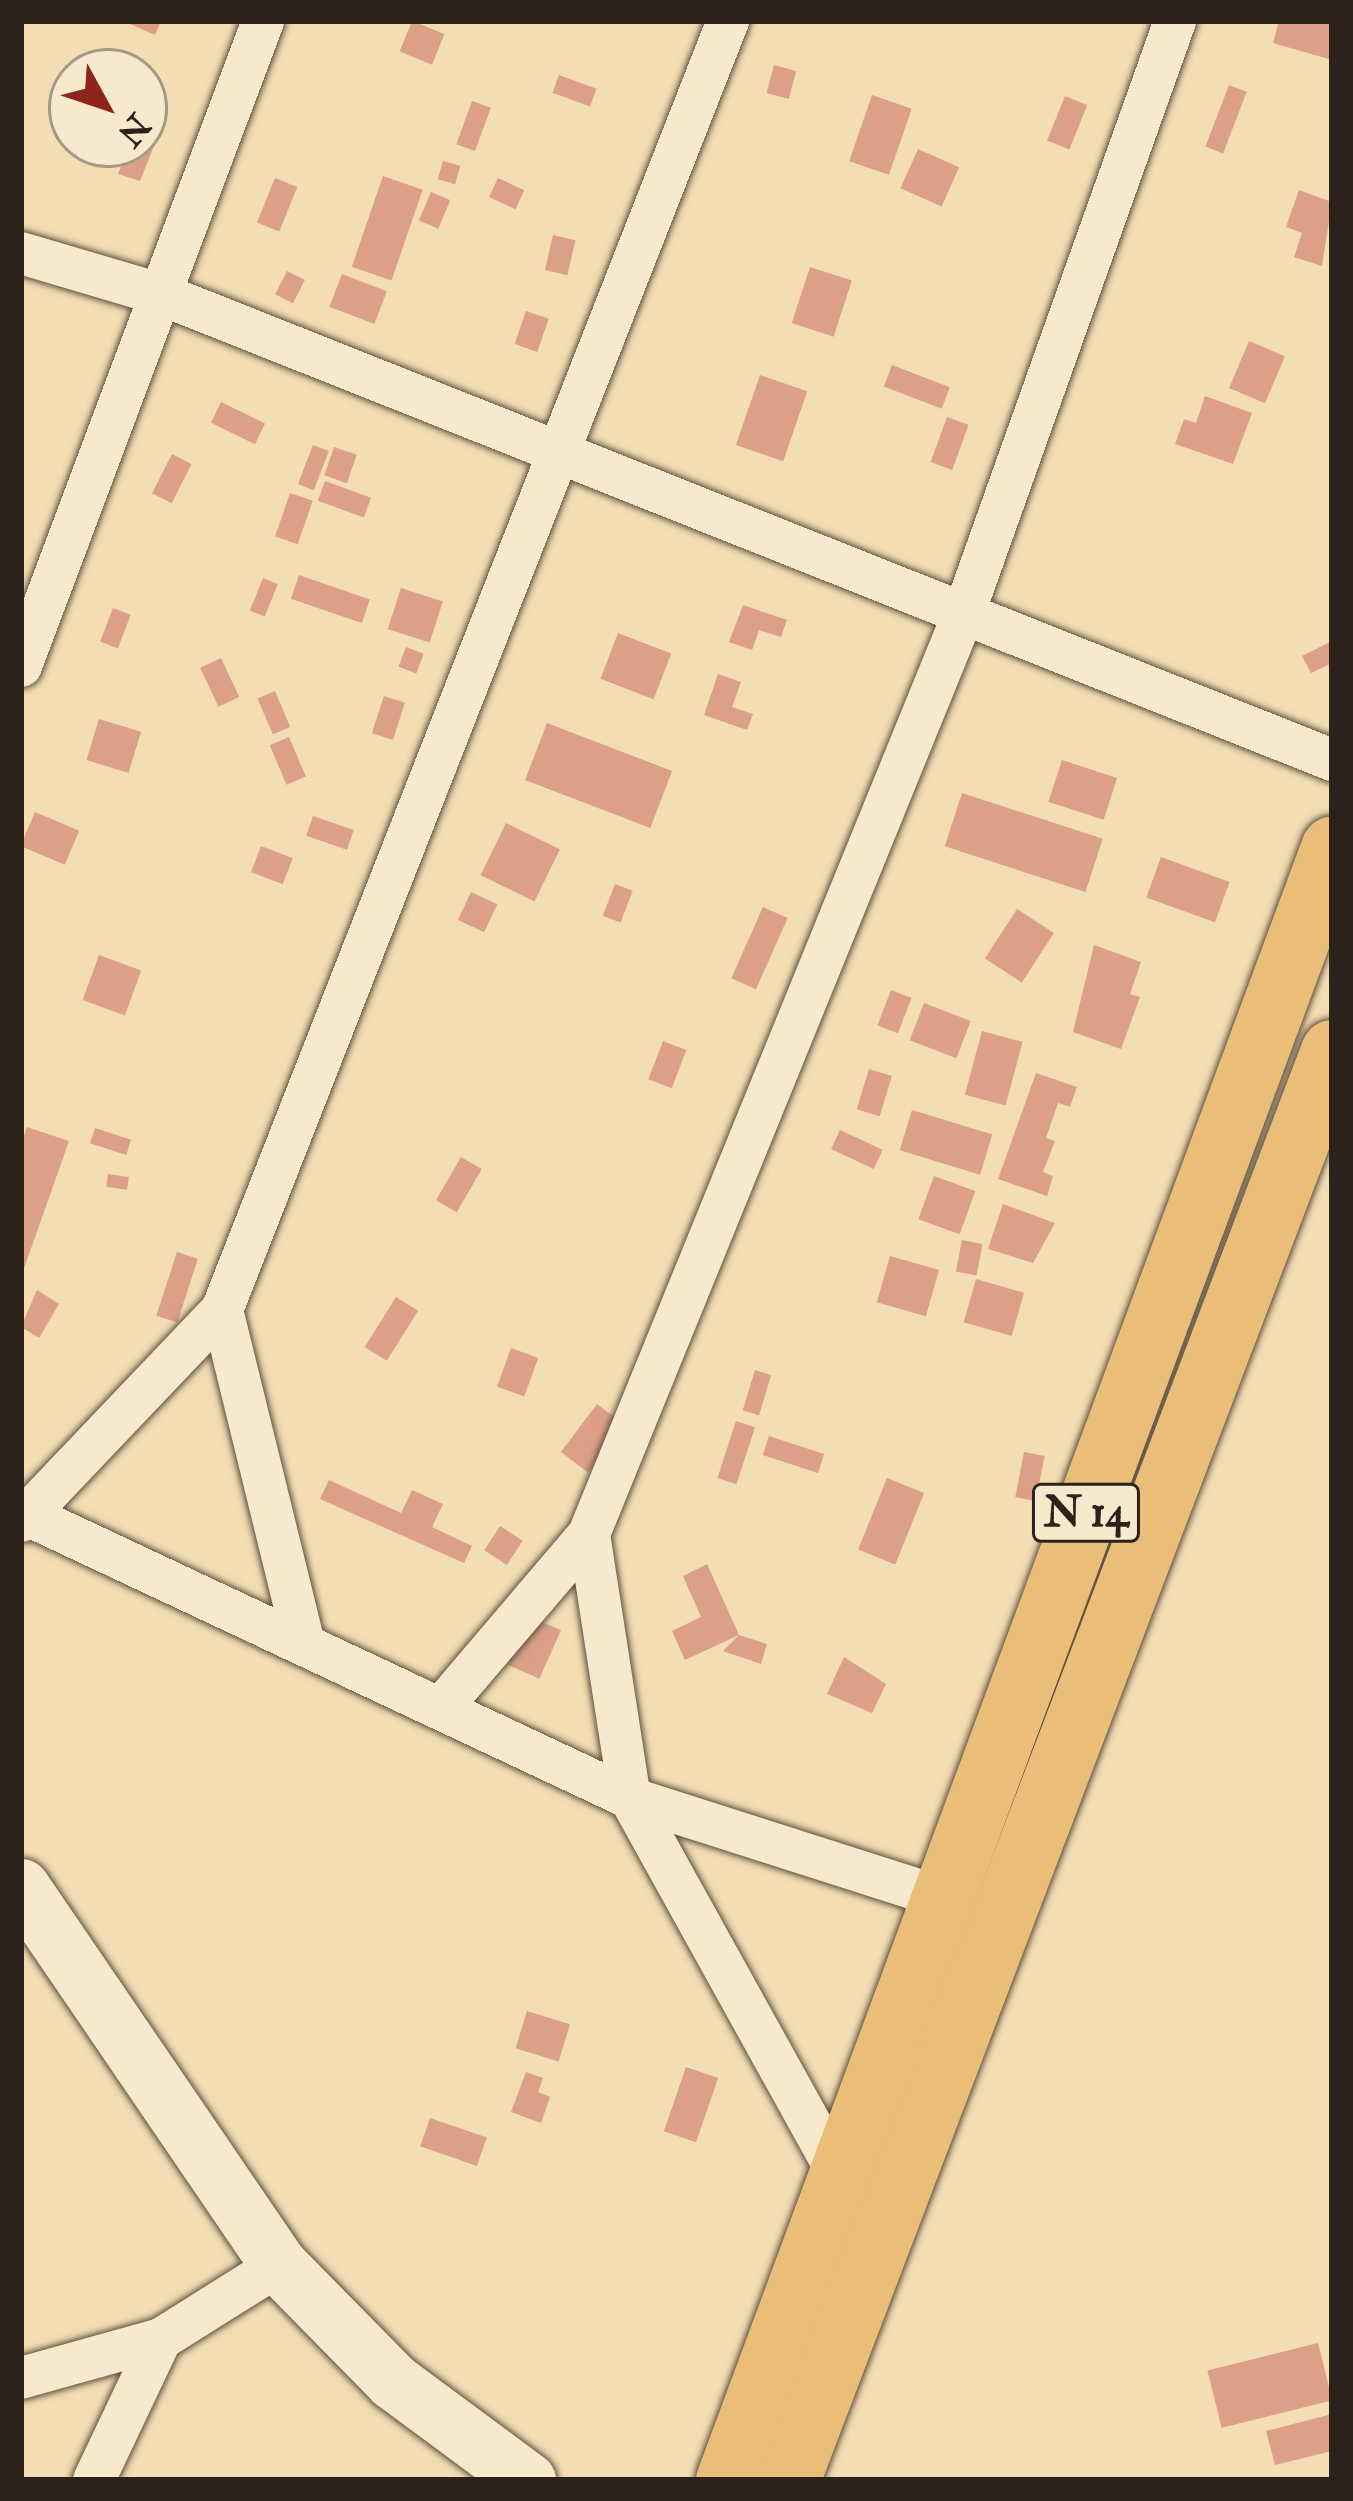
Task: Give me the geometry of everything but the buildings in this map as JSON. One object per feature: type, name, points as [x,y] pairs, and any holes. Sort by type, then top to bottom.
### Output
[{"type":"main road","name":"N 14","points":[[727,2480],[1332,848]]},
{"type":"main road","name":"N 14","points":[[788,2480],[1327,1078]]},
{"type":"street","points":[[21,666],[262,21]]},
{"type":"street","points":[[728,21],[562,454],[222,1310],[22,1516],[630,1798],[944,1898]]},
{"type":"street","points":[[441,1708],[589,1534],[964,614],[1174,21]]},
{"type":"street","points":[[21,253],[163,295],[1332,760]]},
{"type":"street","points":[[222,1310],[304,1644]]},
{"type":"street","points":[[589,1534],[630,1798],[878,2249]]},
{"type":"street","points":[[21,1887],[280,2265],[393,2381],[527,2480]]},
{"type":"street","points":[[21,2378],[161,2339],[280,2265]]},
{"type":"street","points":[[94,2480],[161,2339]]}]
